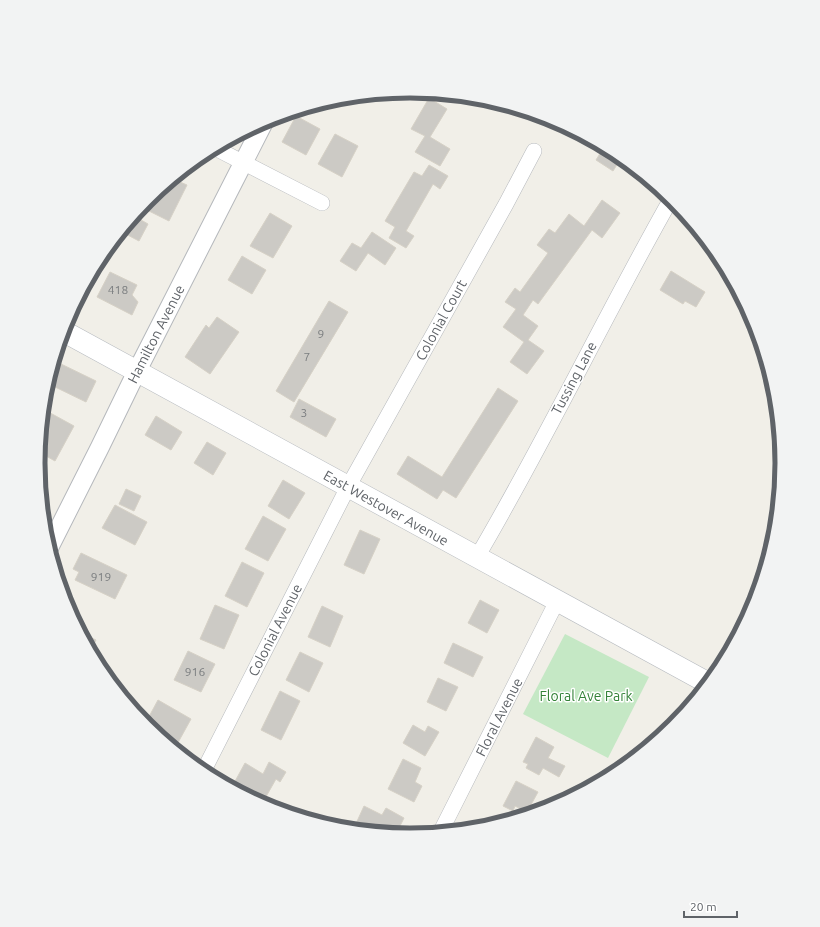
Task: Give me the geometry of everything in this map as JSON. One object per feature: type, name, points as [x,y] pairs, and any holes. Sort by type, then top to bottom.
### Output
[{"type":"main road","name":"East Westover Avenue","points":[[69,334],[704,681]]},
{"type":"street","name":"Hamilton Avenue","points":[[53,540],[259,131]]},
{"type":"street","points":[[221,151],[322,203]]},
{"type":"street","name":"Colonial Court","points":[[348,487],[534,151]]},
{"type":"street","name":"Tussing Lane","points":[[476,557],[608,317],[633,265],[668,205]]},
{"type":"street","name":"Colonial Avenue","points":[[206,766],[348,487]]},
{"type":"street","name":"Floral Avenue","points":[[443,827],[557,601]]},
{"type":"green space","name":"Floral Ave Park","points":[[565,634],[649,677],[608,758],[523,714]]},
{"type":"building","points":[[429,99],[447,109],[430,137],[450,149],[440,166],[415,152],[425,136],[411,129]]},
{"type":"building","points":[[295,117],[297,117],[320,129],[306,155],[282,142]]},
{"type":"building","points":[[335,134],[358,146],[342,177],[318,164]]},
{"type":"building","points":[[601,152],[618,163],[613,171],[596,160]]},
{"type":"building","points":[[429,165],[448,176],[440,189],[433,184],[406,231],[414,236],[406,248],[389,238],[395,227],[385,221],[414,172],[422,176]]},
{"type":"building","points":[[179,181],[187,185],[169,221],[147,210]]},
{"type":"building","points":[[602,200],[620,213],[602,238],[592,230],[538,304],[533,300],[523,315],[538,326],[528,340],[544,351],[527,374],[510,362],[524,342],[503,327],[516,309],[505,302],[515,288],[520,292],[548,253],[537,245],[549,229],[555,233],[569,214],[584,226]]},
{"type":"building","points":[[270,213],[292,226],[273,258],[250,246]]},
{"type":"building","points":[[139,219],[148,224],[139,241],[126,234]]},
{"type":"building","points":[[372,232],[396,248],[385,265],[368,253],[356,271],[340,261],[352,243],[361,248]]},
{"type":"building","points":[[242,256],[266,270],[252,294],[228,280]]},
{"type":"building","points":[[671,271],[705,292],[696,307],[685,301],[683,304],[660,290]]},
{"type":"building","points":[[110,272],[137,285],[132,295],[138,302],[132,315],[97,297]]},
{"type":"building","points":[[329,301],[348,312],[294,402],[276,391]]},
{"type":"building","points":[[217,317],[239,332],[210,374],[185,357],[206,325],[209,328]]},
{"type":"building","points":[[61,364],[96,381],[86,402],[53,386],[56,375]]},
{"type":"building","points":[[498,388],[518,401],[456,498],[443,490],[437,499],[397,474],[408,456],[442,477]]},
{"type":"building","points":[[299,399],[336,419],[326,437],[290,417]]},
{"type":"building","points":[[49,412],[74,426],[55,461],[45,456]]},
{"type":"building","points":[[156,416],[182,432],[171,450],[145,435]]},
{"type":"building","points":[[207,442],[226,453],[213,475],[194,463]]},
{"type":"building","points":[[283,480],[305,493],[289,519],[268,506]]},
{"type":"building","points":[[126,489],[141,496],[134,511],[119,504]]},
{"type":"building","points":[[115,505],[147,522],[135,545],[102,528]]},
{"type":"building","points":[[263,516],[286,529],[268,561],[245,549]]},
{"type":"building","points":[[360,530],[380,539],[364,574],[344,565]]},
{"type":"building","points":[[81,553],[127,575],[115,599],[75,580],[79,572],[73,569]]},
{"type":"building","points":[[242,562],[264,573],[247,607],[225,596]]},
{"type":"building","points":[[480,600],[499,610],[487,633],[468,623]]},
{"type":"building","points":[[215,605],[239,615],[224,649],[200,639]]},
{"type":"building","points":[[322,606],[343,616],[330,647],[308,637]]},
{"type":"building","points":[[89,637],[96,640],[93,645]]},
{"type":"building","points":[[453,643],[483,657],[473,677],[444,663]]},
{"type":"building","points":[[188,651],[215,664],[201,692],[174,680]]},
{"type":"building","points":[[300,652],[323,663],[309,692],[286,680]]},
{"type":"building","points":[[438,678],[458,687],[446,711],[427,702]]},
{"type":"building","points":[[280,691],[300,701],[281,740],[261,730]]},
{"type":"building","points":[[158,700],[191,719],[177,744],[148,718]]},
{"type":"building","points":[[413,725],[425,732],[428,726],[439,732],[425,756],[403,743]]},
{"type":"building","points":[[536,737],[554,747],[548,758],[565,766],[559,777],[543,768],[539,775],[526,768],[528,764],[523,762]]},
{"type":"building","points":[[403,759],[421,768],[415,782],[422,786],[414,802],[388,789]]},
{"type":"building","points":[[269,762],[286,772],[280,782],[276,779],[265,799],[234,783],[245,763],[263,774]]},
{"type":"building","points":[[516,781],[538,792],[529,808],[523,810],[515,806],[513,811],[503,806]]},
{"type":"building","points":[[364,806],[382,815],[386,808],[404,818],[399,828],[386,828],[356,824]]}]
